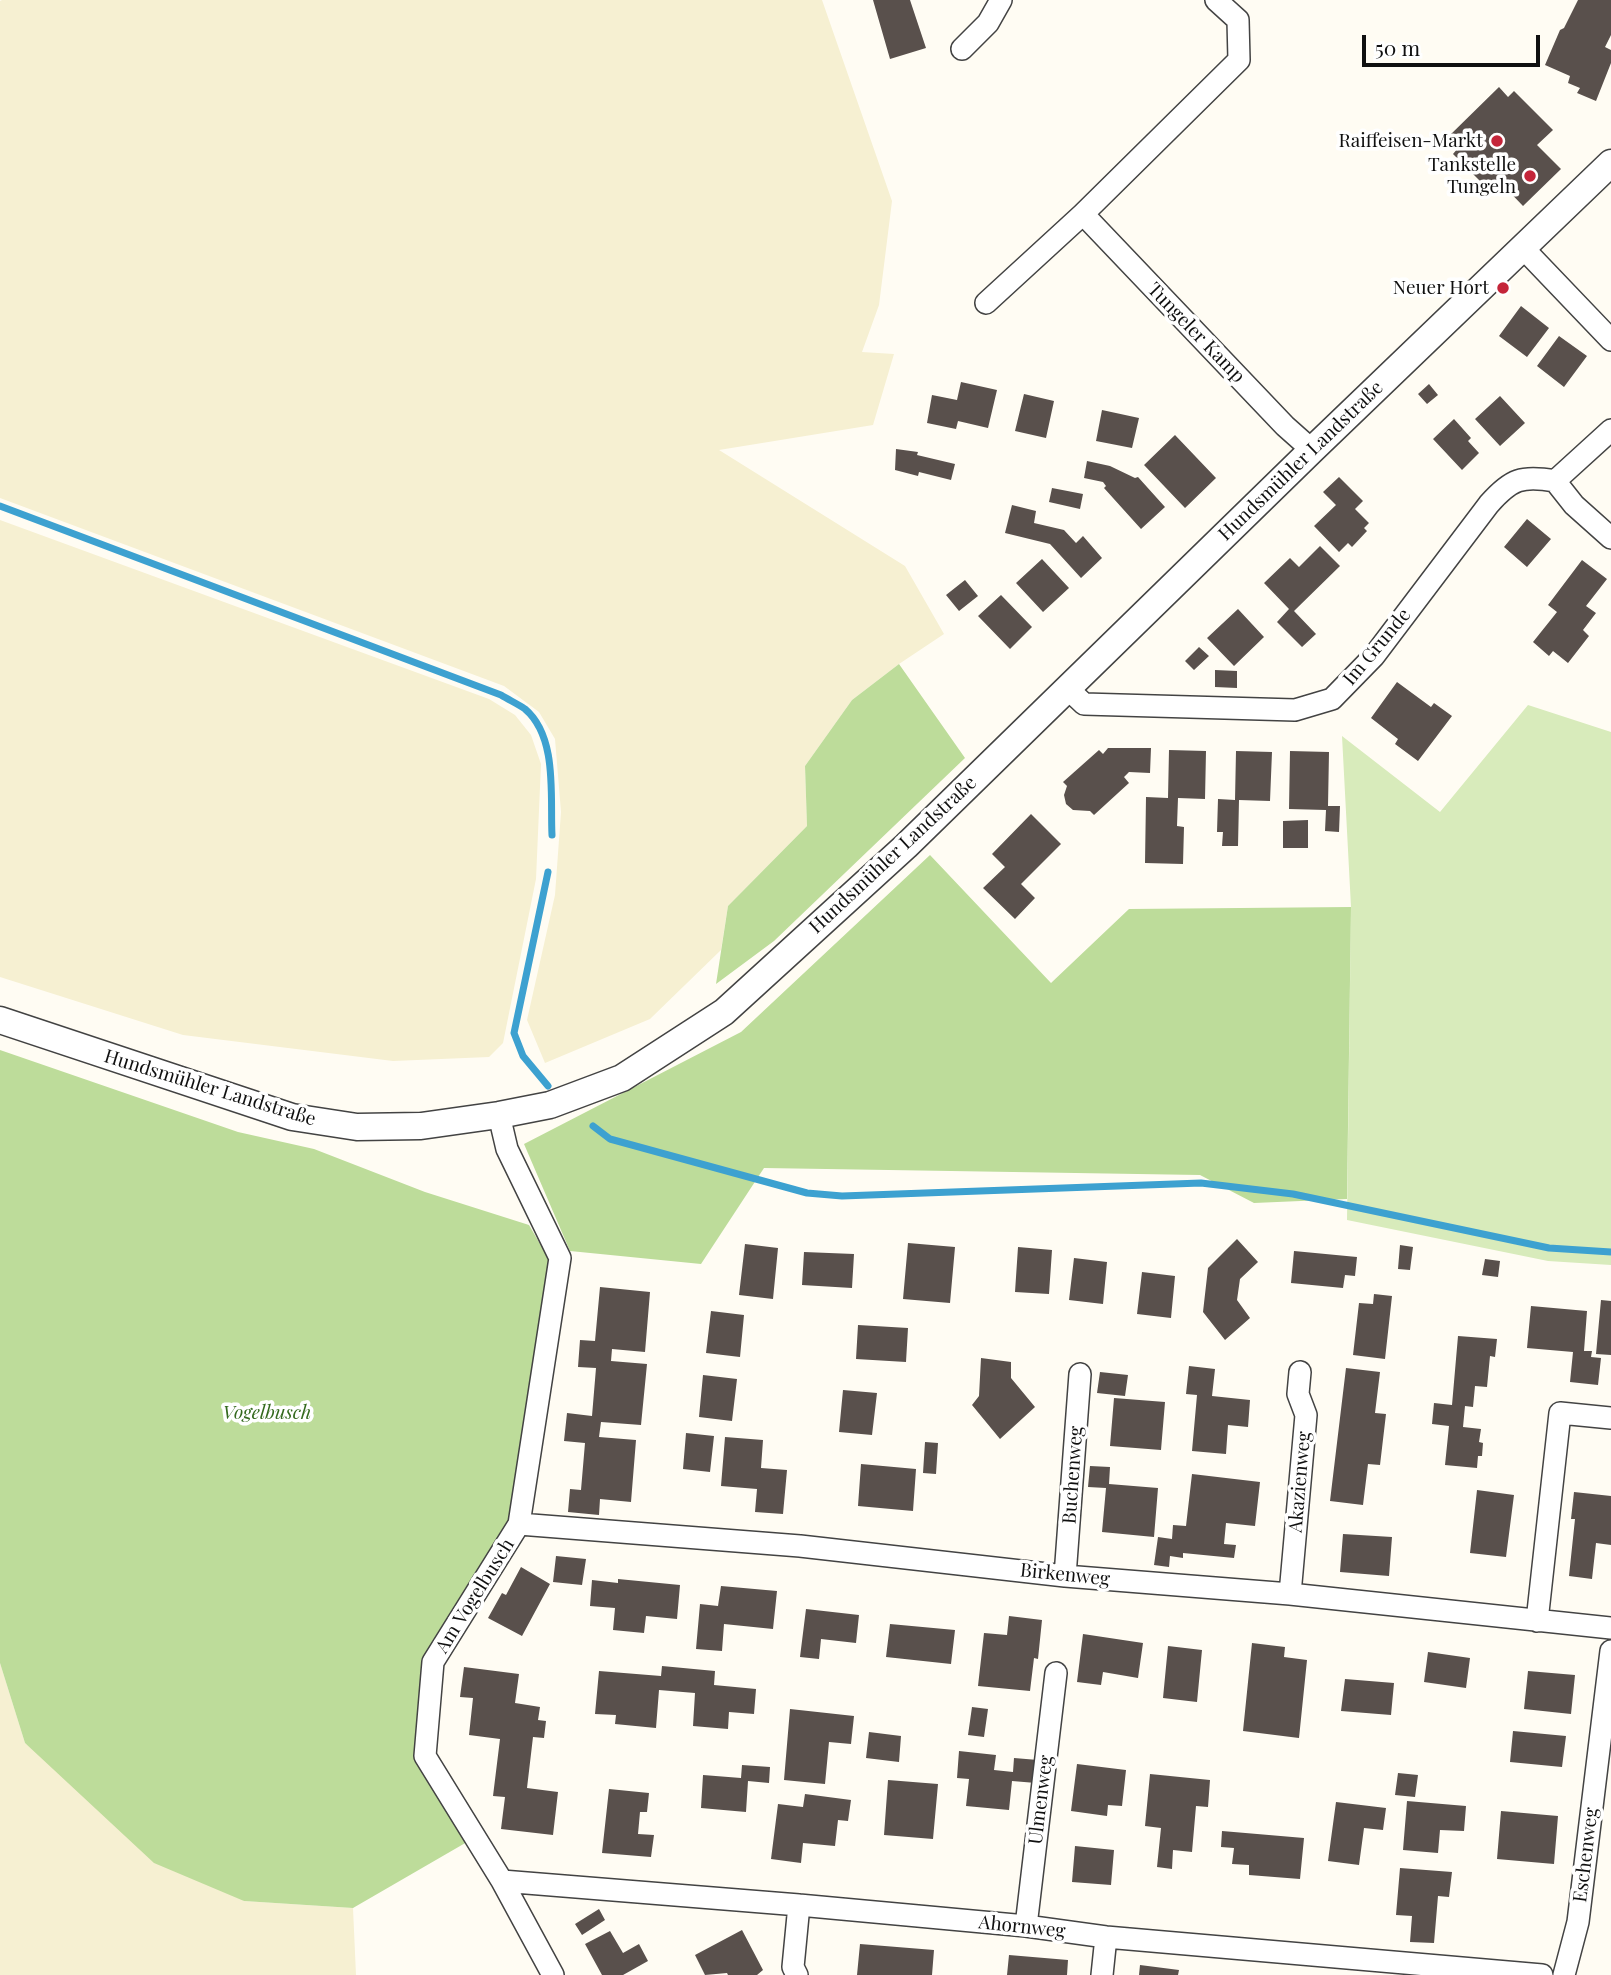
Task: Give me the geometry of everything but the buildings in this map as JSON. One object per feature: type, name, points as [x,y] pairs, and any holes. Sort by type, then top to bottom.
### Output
[{"type":"street","points":[[962,49],[988,23],[1000,0]]},
{"type":"street","points":[[986,303],[1083,214],[1238,60],[1238,20],[1216,0]]},
{"type":"street","name":"Hundsmühler Landstraße","points":[[0,1020],[292,1117],[356,1127],[421,1126],[499,1115],[550,1105],[622,1078],[724,1012],[905,846],[1611,163]]},
{"type":"street","name":"Tungeler Kamp","points":[[1083,214],[1285,426],[1312,450]]},
{"type":"street","points":[[1523,248],[1611,340]]},
{"type":"street","points":[[1611,430],[1556,481],[1574,505],[1611,538]]},
{"type":"street","name":"Im Grunde","points":[[1067,688],[1084,705],[1295,710],[1332,699],[1374,656],[1506,485],[1535,477],[1556,481]]},
{"type":"street","name":"Am Vogelbusch","points":[[499,1115],[507,1149],[559,1258],[519,1524],[433,1662],[425,1756],[502,1881],[553,1975]]},
{"type":"street","name":"Akazienweg","points":[[1290,1594],[1306,1415],[1298,1394],[1300,1372]]},
{"type":"street","name":"Buchenweg","points":[[1065,1576],[1080,1374]]},
{"type":"street","points":[[1537,1621],[1560,1413],[1611,1418]]},
{"type":"street","name":"Birkenweg","points":[[519,1524],[800,1546],[1065,1576],[1290,1594],[1611,1628]]},
{"type":"street","name":"Eschenweg","points":[[1564,1975],[1578,1922],[1611,1651]]},
{"type":"street","name":"Ulmenweg","points":[[1026,1926],[1056,1673]]},
{"type":"street","name":"Ahornweg","points":[[502,1881],[1026,1926],[1331,1965],[1542,1975]]},
{"type":"street","points":[[797,1975],[793,1967],[799,1905]]},
{"type":"street","points":[[1102,1975],[1106,1937]]},
{"type":"shaded area","points":[[2,0],[822,0],[892,201],[879,305],[862,352],[894,354],[873,425],[719,450],[905,566],[944,634],[852,700],[805,766],[807,826],[728,906],[721,950],[650,1019],[545,1063],[527,1020],[555,895],[561,812],[555,739],[539,712],[504,686],[0,498]]},
{"type":"shaded area","points":[[0,520],[489,699],[515,715],[531,735],[541,764],[536,879],[503,1043],[489,1057],[393,1061],[183,1035],[0,977]]},
{"type":"shaded area","points":[[0,1663],[25,1743],[244,1901],[353,1908],[356,1975],[0,1975]]},
{"type":"green space","points":[[899,664],[965,758],[774,941],[716,984],[728,906],[807,826],[805,766],[852,700]]},
{"type":"green space","points":[[1528,705],[1611,732],[1611,1265],[1548,1261],[1347,1220],[1351,907],[1342,736],[1440,812]]},
{"type":"green space","points":[[930,855],[1051,983],[1129,909],[1351,907],[1347,1199],[1254,1203],[1200,1175],[764,1168],[701,1264],[570,1251],[524,1144],[741,1032]]},
{"type":"green space","name":"Vogelbusch","points":[[0,1050],[238,1132],[314,1149],[425,1192],[529,1225],[550,1261],[520,1511],[428,1660],[417,1753],[467,1842],[353,1908],[244,1901],[154,1863],[25,1743],[0,1663]]},
{"type":"waterway","points":[[0,506],[501,695],[519,705],[536,721],[548,751],[552,835]]},
{"type":"waterway","points":[[548,872],[514,1033],[523,1056],[548,1086]]},
{"type":"waterway","points":[[593,1126],[610,1139],[807,1193],[842,1196],[1201,1183],[1293,1194],[1549,1248],[1611,1252]]},
{"type":"place","name":"Raiffeisen-Markt","points":[[1497,141]]},
{"type":"place","name":"Tankstelle Tungeln","points":[[1530,176]]},
{"type":"place","name":"Neuer Hort","points":[[1503,288]]}]
